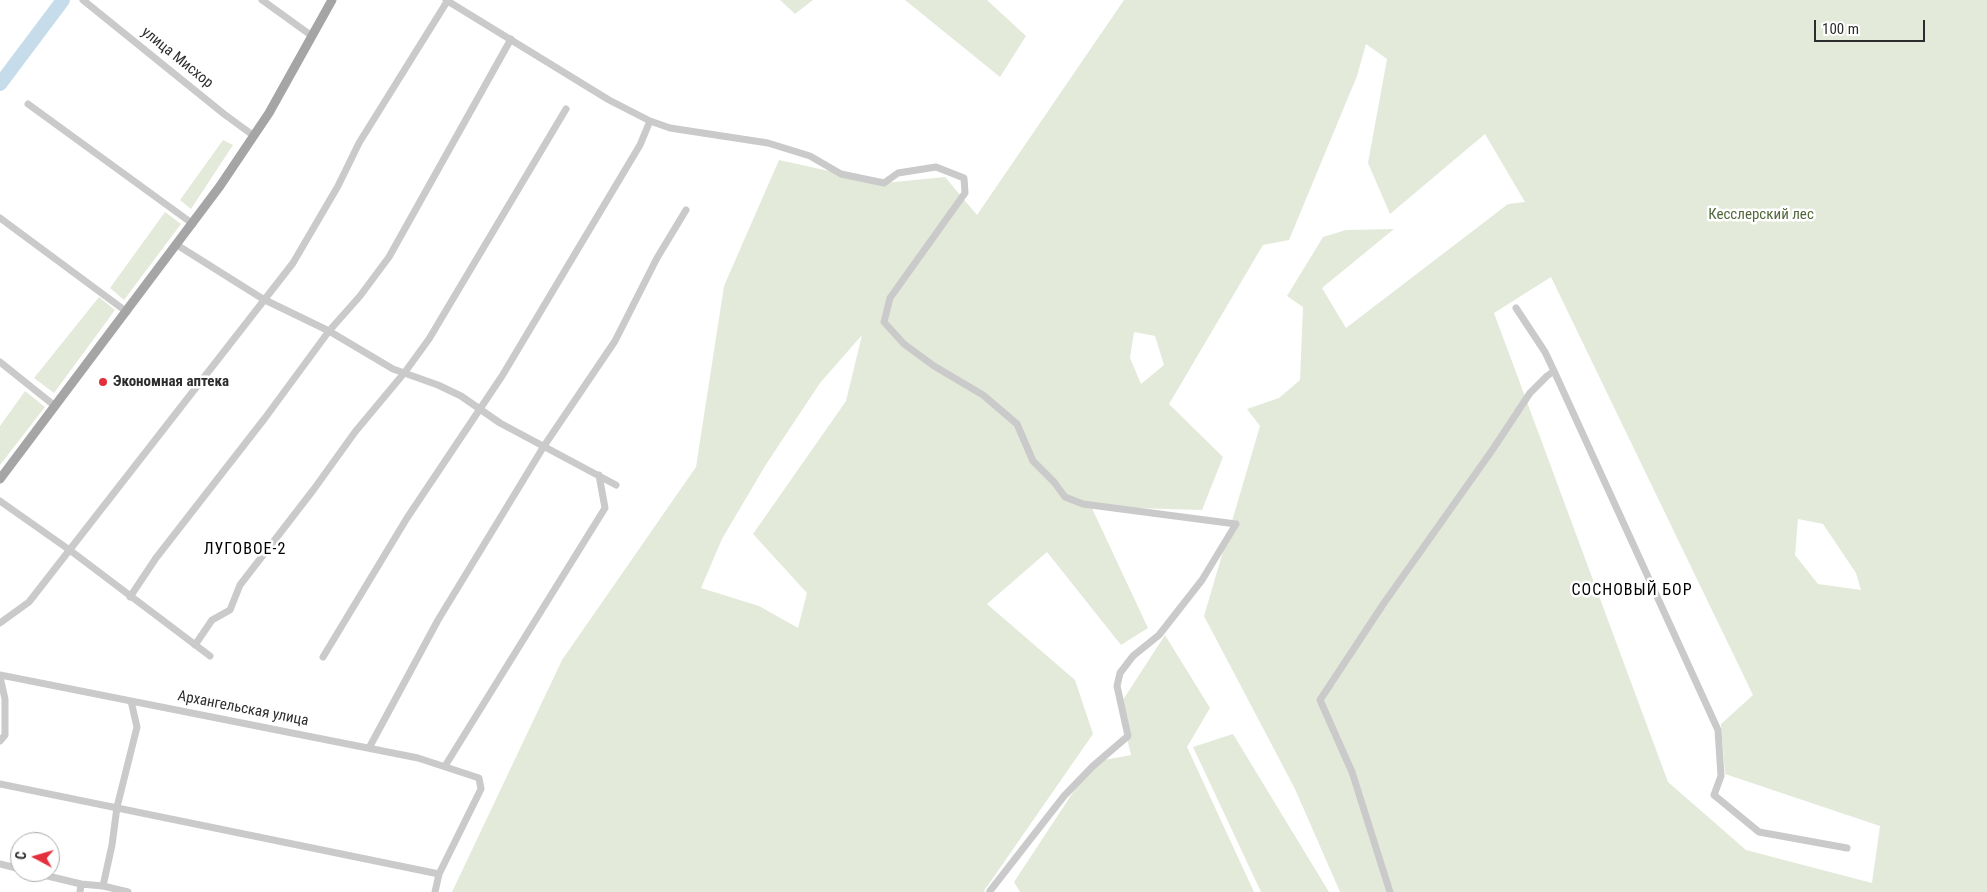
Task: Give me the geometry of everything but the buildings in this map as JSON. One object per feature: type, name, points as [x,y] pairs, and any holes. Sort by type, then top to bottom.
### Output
[{"type":"main road","points":[[0,478],[193,224],[269,114],[332,0]]},
{"type":"street","name":"улица Мисхор","points":[[83,0],[254,136]]},
{"type":"street","points":[[262,0],[312,36]]},
{"type":"street","points":[[0,623],[29,602],[263,299],[293,263],[338,186],[359,143],[447,0],[609,100],[650,121],[670,128],[768,143],[810,156],[840,174],[884,183],[898,173],[936,166],[964,178],[965,193],[890,298],[884,322],[904,344],[934,366],[983,395],[1017,424],[1033,461],[1054,482],[1065,497],[1083,504],[1236,524],[1202,580],[1159,635],[1133,656],[1120,673],[1117,686],[1128,736],[1064,796],[990,891]]},
{"type":"street","points":[[130,597],[156,558],[265,418],[329,331],[360,296],[389,256],[511,40]]},
{"type":"street","points":[[28,104],[193,224]]},
{"type":"street","points":[[195,645],[212,620],[230,610],[240,585],[355,432],[405,372],[429,339],[566,109]]},
{"type":"street","points":[[323,657],[407,518],[436,478],[502,376],[640,145],[650,121]]},
{"type":"street","points":[[369,748],[438,620],[544,446],[615,341],[657,258],[686,210]]},
{"type":"street","points":[[0,218],[127,312]]},
{"type":"street","points":[[177,245],[263,299],[329,331],[393,369],[438,384],[461,396],[500,423],[616,485]]},
{"type":"street","points":[[1516,308],[1545,352],[1718,730],[1721,776],[1714,794],[1759,832],[1847,848]]},
{"type":"street","points":[[0,362],[55,406]]},
{"type":"street","points":[[1390,892],[1352,772],[1320,700],[1530,393],[1554,371]]},
{"type":"street","points":[[445,766],[605,508],[599,475]]},
{"type":"street","points":[[0,501],[210,656]]},
{"type":"street","points":[[0,676],[5,699],[5,735],[0,741]]},
{"type":"street","name":"Архангельская улица","points":[[0,676],[418,758],[479,778],[481,789],[439,874]]},
{"type":"street","points":[[103,886],[112,845],[117,807],[136,727],[131,701]]},
{"type":"street","points":[[0,784],[439,874],[436,892]]},
{"type":"street","points":[[60,879],[128,892]]},
{"type":"street","points":[[80,892],[81,884]]},
{"type":"green space","points":[[780,0],[813,0],[795,14]]},
{"type":"green space","points":[[905,0],[987,0],[1026,36],[1000,77]]},
{"type":"green space","name":"Кесслерский лес","points":[[1124,0],[1987,0],[1987,892],[1340,892],[1295,789],[1204,616],[1260,426],[1247,409],[1279,398],[1300,380],[1303,307],[1287,296],[1323,237],[1346,230],[1394,229],[1322,288],[1346,328],[1508,204],[1525,202],[1485,134],[1390,214],[1368,163],[1387,59],[1366,44],[1357,76],[1289,240],[1263,245],[1169,404],[1223,457],[1202,510],[1102,507],[1090,504],[1148,628],[1121,645],[1047,552],[987,604],[1075,680],[1093,734],[985,892],[452,892],[562,660],[696,467],[724,286],[779,160],[884,183],[945,177],[977,215]],"holes":[[[1551,277],[1753,695],[1721,724],[1725,774],[1880,826],[1872,883],[1746,850],[1668,782],[1494,313]],[[1134,332],[1155,336],[1164,365],[1141,384],[1130,358]],[[862,335],[846,401],[753,534],[807,593],[798,628],[759,606],[701,588],[722,539],[765,466],[820,383]],[[1798,519],[1823,524],[1856,573],[1861,590],[1818,584],[1795,555]]]},
{"type":"green space","points":[[223,140],[233,145],[191,209],[180,200]]},
{"type":"green space","points":[[165,212],[181,224],[124,300],[110,288]]},
{"type":"green space","points":[[99,297],[115,310],[54,393],[34,378]]},
{"type":"green space","points":[[25,391],[45,407],[0,465],[0,426]]},
{"type":"green space","points":[[1165,635],[1210,708],[1187,747],[1254,892],[1020,892],[1014,882],[1093,762],[1131,755],[1119,706]]},
{"type":"green space","points":[[1233,734],[1329,892],[1261,892],[1193,747]]},
{"type":"waterway","points":[[0,84],[63,0]]},
{"type":"place","name":"Экономная аптека","points":[[103,382]]},
{"type":"district","name":"ЛУГОВОЕ-2","points":[[245,550]]},
{"type":"district","name":"СОСНОВЫЙ БОР","points":[[1632,591]]}]
